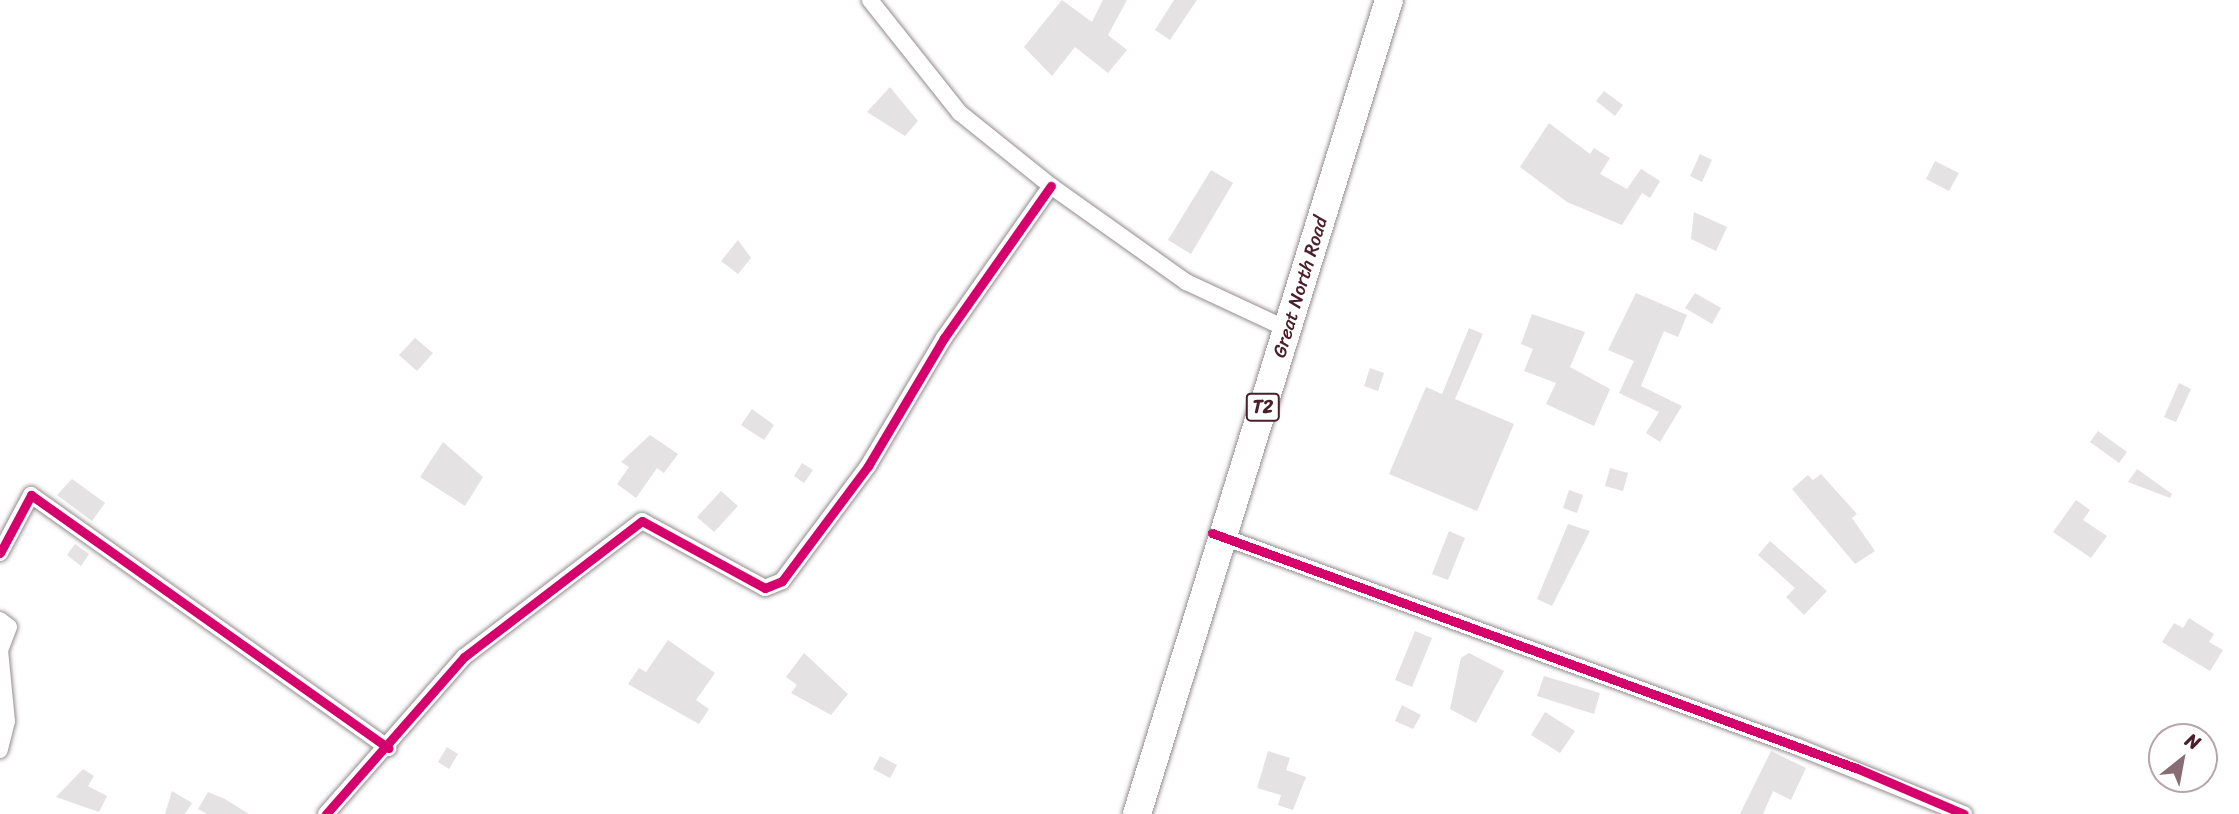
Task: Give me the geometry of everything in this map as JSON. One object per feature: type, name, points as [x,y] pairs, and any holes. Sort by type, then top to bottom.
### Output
[{"type":"highway","name":"Great North Road","points":[[1281,325],[1371,0]]},
{"type":"highway","name":"Great North Road","points":[[1137,814],[1281,325],[1389,0]]},
{"type":"highway","name":"Great North Road","points":[[1123,814],[1217,535]]},
{"type":"street","points":[[870,0],[960,113],[1051,186],[1186,282],[1238,311],[1281,325]]},
{"type":"street","points":[[326,814],[388,748],[464,657],[642,521],[765,588],[782,581],[868,466],[944,338],[1051,186]]},
{"type":"street","points":[[0,553],[31,495],[388,748]]},
{"type":"street","points":[[1217,535],[1798,747],[1964,814]]},
{"type":"street","points":[[0,620],[9,627],[1,650],[7,721],[0,750]]},
{"type":"building","points":[[1062,0],[1092,22],[1103,0],[1127,0],[1108,35],[1127,50],[1108,73],[1075,47],[1052,76],[1024,47]]},
{"type":"building","points":[[1174,0],[1197,0],[1170,40],[1155,30]]},
{"type":"building","points":[[890,87],[918,121],[905,136],[867,112]]},
{"type":"building","points":[[1604,91],[1623,105],[1615,116],[1596,101]]},
{"type":"building","points":[[1549,123],[1590,154],[1594,148],[1610,158],[1600,174],[1627,189],[1641,169],[1660,181],[1650,198],[1642,193],[1622,225],[1567,202],[1520,167]]},
{"type":"building","points":[[1700,154],[1712,160],[1702,182],[1690,176]]},
{"type":"building","points":[[1935,161],[1959,173],[1949,191],[1926,179]]},
{"type":"building","points":[[1211,170],[1233,183],[1191,254],[1168,240]]},
{"type":"building","points":[[1694,212],[1727,227],[1716,251],[1691,239]]},
{"type":"building","points":[[738,240],[751,258],[738,274],[721,261]]},
{"type":"building","points":[[1636,293],[1687,315],[1678,337],[1664,331],[1641,386],[1682,406],[1660,442],[1646,433],[1659,412],[1619,393],[1634,361],[1608,350]]},
{"type":"building","points":[[1695,293],[1721,308],[1712,324],[1685,308]]},
{"type":"building","points":[[1532,314],[1585,332],[1570,367],[1610,389],[1594,426],[1546,404],[1556,383],[1524,371],[1533,349],[1521,344]]},
{"type":"building","points":[[1469,328],[1483,334],[1455,399],[1514,424],[1477,511],[1389,474],[1426,387],[1442,394]]},
{"type":"building","points":[[415,338],[433,353],[417,371],[399,355]]},
{"type":"building","points":[[1370,368],[1384,373],[1378,391],[1364,386]]},
{"type":"building","points":[[2179,383],[2191,389],[2176,422],[2164,417]]},
{"type":"building","points":[[752,409],[774,425],[764,440],[741,425]]},
{"type":"building","points":[[2098,431],[2127,452],[2119,463],[2090,442]]},
{"type":"building","points":[[650,435],[678,454],[664,473],[657,468],[636,498],[617,484],[629,467],[621,462]]},
{"type":"building","points":[[443,442],[483,477],[465,506],[420,477]]},
{"type":"building","points":[[802,463],[813,470],[804,483],[794,476]]},
{"type":"building","points":[[1610,468],[1628,473],[1623,491],[1605,486]]},
{"type":"building","points":[[2137,469],[2172,494],[2170,498],[2128,482]]},
{"type":"building","points":[[1821,474],[1857,514],[1852,518],[1875,551],[1855,564],[1792,489],[1808,475],[1813,480]]},
{"type":"building","points":[[72,479],[105,503],[92,521],[57,495]]},
{"type":"building","points":[[1569,490],[1583,495],[1577,513],[1563,508]]},
{"type":"building","points":[[721,491],[738,506],[714,532],[697,517]]},
{"type":"building","points":[[2076,500],[2090,510],[2083,520],[2107,536],[2091,558],[2053,532]]},
{"type":"building","points":[[1568,524],[1590,531],[1552,606],[1537,599]]},
{"type":"building","points":[[1449,531],[1465,538],[1448,580],[1432,574]]},
{"type":"building","points":[[1770,541],[1827,591],[1804,615],[1786,597],[1795,588],[1758,555]]},
{"type":"building","points":[[75,544],[89,554],[81,566],[67,555]]},
{"type":"building","points":[[2189,618],[2214,634],[2209,642],[2223,650],[2210,671],[2162,642],[2174,623],[2183,628]]},
{"type":"building","points":[[1415,631],[1432,638],[1412,687],[1395,680]]},
{"type":"building","points":[[668,640],[715,673],[696,700],[709,709],[699,724],[628,684],[639,668],[646,672]]},
{"type":"building","points":[[804,653],[848,694],[831,715],[791,693],[797,685],[786,677]]},
{"type":"building","points":[[1469,653],[1504,671],[1476,723],[1450,709],[1461,658]]},
{"type":"building","points":[[1544,676],[1600,693],[1594,714],[1537,696]]},
{"type":"building","points":[[1402,705],[1421,715],[1413,729],[1395,721]]},
{"type":"building","points":[[1545,712],[1575,731],[1560,753],[1531,735]]},
{"type":"building","points":[[447,747],[458,754],[449,769],[438,762]]},
{"type":"building","points":[[1268,751],[1290,758],[1286,770],[1306,777],[1293,810],[1278,805],[1281,795],[1257,788]]},
{"type":"building","points":[[1771,751],[1806,768],[1791,800],[1773,791],[1763,814],[1740,814]]},
{"type":"building","points":[[880,756],[897,765],[890,778],[873,769]]},
{"type":"building","points":[[83,769],[94,776],[88,786],[107,796],[99,812],[56,797]]},
{"type":"building","points":[[172,791],[192,803],[185,814],[165,814]]},
{"type":"building","points":[[208,792],[249,814],[207,814],[198,809]]},
{"type":"cycle path","points":[[326,814],[464,657],[642,521],[765,588],[782,581],[868,466],[944,338],[1051,186]]},
{"type":"cycle path","points":[[0,553],[31,495],[388,748]]},
{"type":"cycle path","points":[[1212,533],[1856,768],[1964,814]]}]
